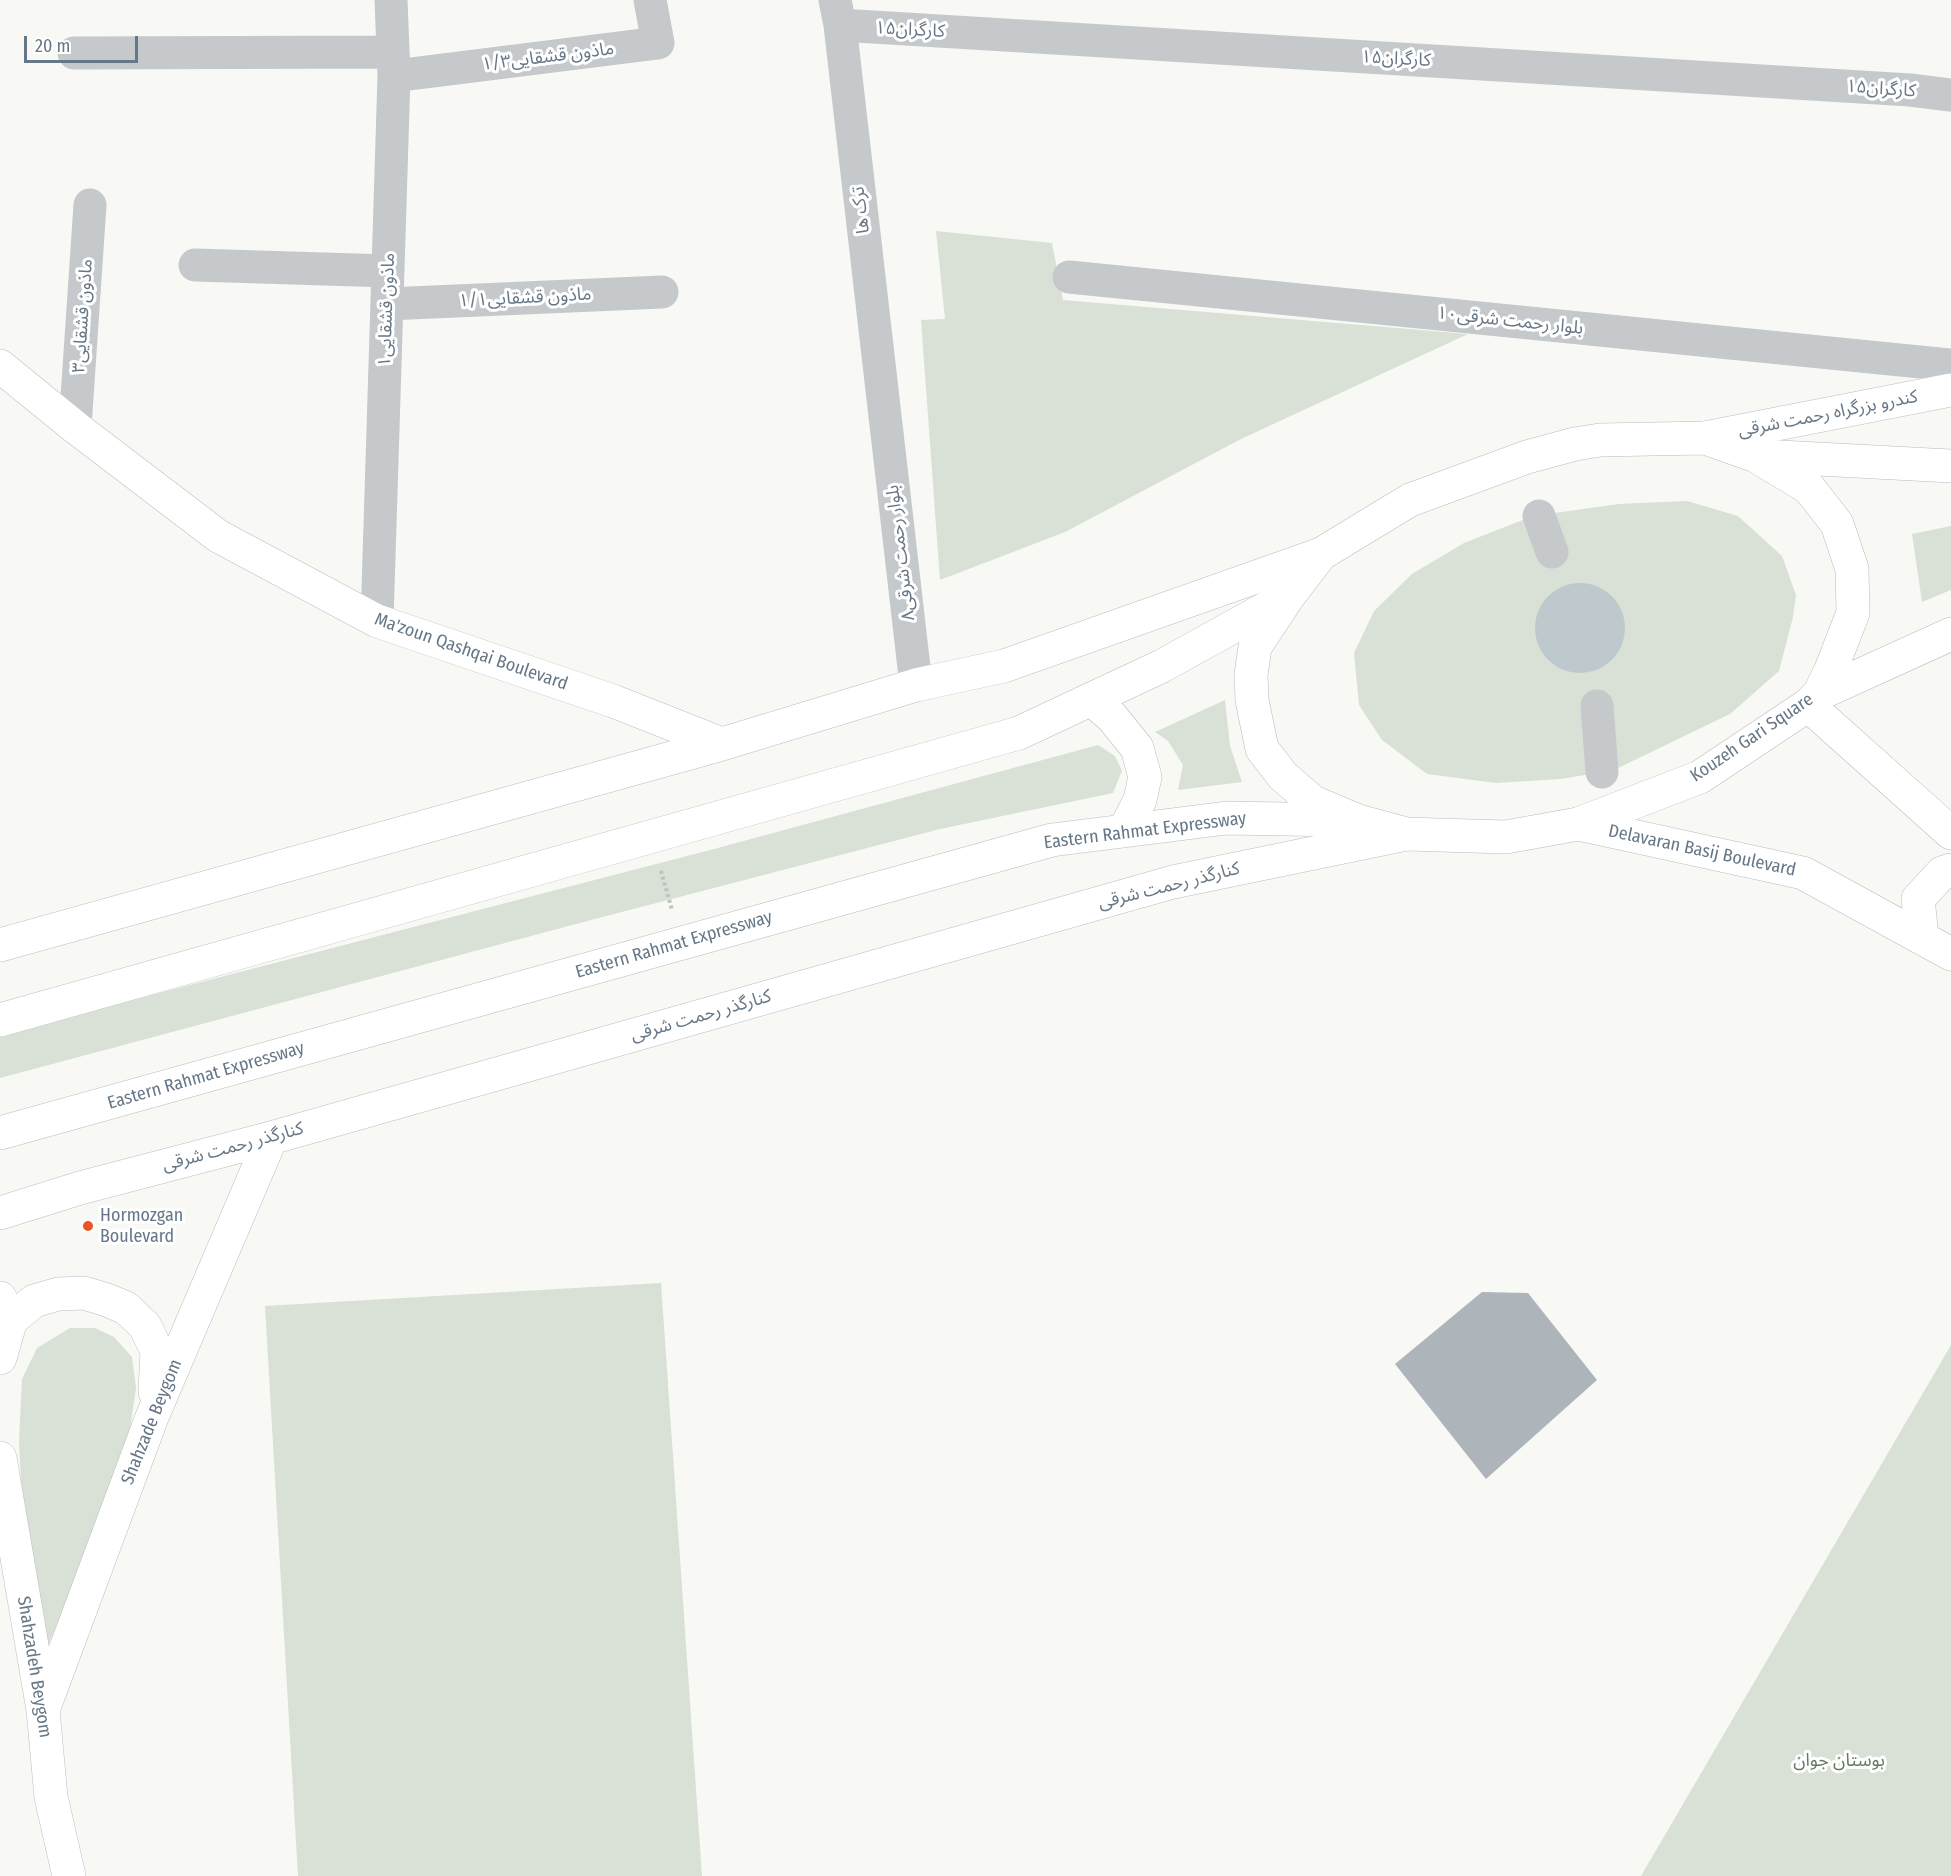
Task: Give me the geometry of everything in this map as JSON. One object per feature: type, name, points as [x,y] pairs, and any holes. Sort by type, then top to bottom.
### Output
[{"type":"main road","name":"Ma'zoun Qashqai Boulevard","points":[[0,366],[75,427],[218,536],[377,621],[613,701],[722,744]]},
{"type":"main road","name":"کندرو بزرگراه رحمت شرقی","points":[[1705,438],[1951,390]]},
{"type":"main road","name":"Kouzeh Gari Square","points":[[1705,438],[1756,456],[1809,488],[1838,524],[1852,569],[1853,613],[1830,672],[1814,699],[1700,777],[1578,824],[1506,837],[1406,834],[1358,821],[1313,802],[1283,776],[1262,749],[1252,700],[1251,675],[1255,647],[1288,597],[1321,554],[1410,500],[1527,457],[1600,440],[1705,438]]},
{"type":"main road","points":[[1756,456],[1951,466]]},
{"type":"main road","points":[[0,945],[722,744],[916,685],[1004,666],[1321,554]]},
{"type":"main road","points":[[0,1020],[1019,733],[1162,666],[1288,597]]},
{"type":"main road","points":[[1951,634],[1814,699],[1951,833]]},
{"type":"main road","points":[[1091,699],[1112,717],[1137,748],[1145,777],[1140,800],[1124,831]]},
{"type":"main road","name":"Eastern Rahmat Expressway","points":[[0,1133],[1053,840],[1227,818],[1358,821]]},
{"type":"main road","name":"Delavaran Basij Boulevard","points":[[1578,824],[1803,873],[1951,954]]},
{"type":"main road","name":"کنارگذر رحمت شرقی","points":[[0,1213],[80,1188],[271,1138],[1173,882],[1406,834]]},
{"type":"main road","points":[[1922,938],[1918,899],[1942,873],[1951,870]]},
{"type":"main road","name":"Shahzade Beygom","points":[[43,1710],[152,1417],[271,1138]]},
{"type":"main road","points":[[0,1358],[6,1309],[58,1294],[84,1293],[107,1300],[126,1308],[145,1326],[157,1351],[157,1378],[152,1417]]},
{"type":"main road","name":"Shahzadeh Beygom","points":[[0,1458],[43,1710],[51,1797],[69,1876]]},
{"type":"street","name":"ماذون قشقایی۱","points":[[377,621],[394,64],[391,0]]},
{"type":"street","name":"ماذون قشقایی۱/۳","points":[[394,64],[658,43],[650,0]]},
{"type":"street","name":"۱۵کارگران","points":[[837,13],[1951,95]]},
{"type":"street","name":"ترک ها","points":[[837,13],[886,421]]},
{"type":"street","points":[[74,53],[394,64]]},
{"type":"street","name":"ماذون قشقایی۳","points":[[75,427],[90,205]]},
{"type":"street","points":[[195,265],[388,271]]},
{"type":"street","name":"۱۰بلوار رحمت شرقی","points":[[1069,276],[1951,365]]},
{"type":"street","name":"ماذون قشقایی۱/۱","points":[[387,304],[662,292]]},
{"type":"street","name":"بلوار رحمت شرقی۸","points":[[886,421],[916,685]]},
{"type":"street","points":[[1539,516],[1552,552]]},
{"type":"street","points":[[1597,706],[1602,772]]},
{"type":"path","points":[[652,836],[681,944]]},
{"type":"green space","points":[[936,231],[1052,243],[1063,300],[1468,334],[1241,439],[1065,532],[940,580],[921,320],[945,319]]},
{"type":"green space","points":[[1687,501],[1738,516],[1782,556],[1796,595],[1793,617],[1779,671],[1730,714],[1614,770],[1561,779],[1496,783],[1427,774],[1382,740],[1359,705],[1354,653],[1374,611],[1412,574],[1464,543],[1533,516],[1619,504]]},
{"type":"green space","points":[[1951,526],[1951,590],[1922,602],[1912,534]]},
{"type":"green space","points":[[1225,700],[1230,746],[1242,782],[1178,790],[1183,765],[1168,741],[1155,732]]},
{"type":"green space","points":[[1098,745],[1115,756],[1122,771],[1113,793],[940,829],[0,1078],[0,1037],[82,1013],[714,849]]},
{"type":"green space","points":[[661,1283],[702,1876],[298,1876],[265,1306]]},
{"type":"green space","points":[[70,1328],[95,1328],[114,1337],[132,1357],[136,1388],[130,1429],[105,1506],[48,1646],[22,1500],[19,1442],[22,1379],[37,1348]]},
{"type":"green space","name":"بوستان جوان","points":[[1951,1345],[1951,1876],[1641,1876]]},
{"type":"shaded area","points":[[1580,583],[1597,587],[1612,596],[1621,611],[1625,628],[1621,645],[1612,660],[1597,669],[1580,673],[1563,669],[1548,660],[1539,645],[1535,628],[1539,611],[1548,596],[1563,587]]},
{"type":"building","points":[[1482,1292],[1528,1293],[1597,1380],[1486,1479],[1395,1364]]},
{"type":"place","name":"Hormozgan Boulevard","points":[[88,1226]]}]
